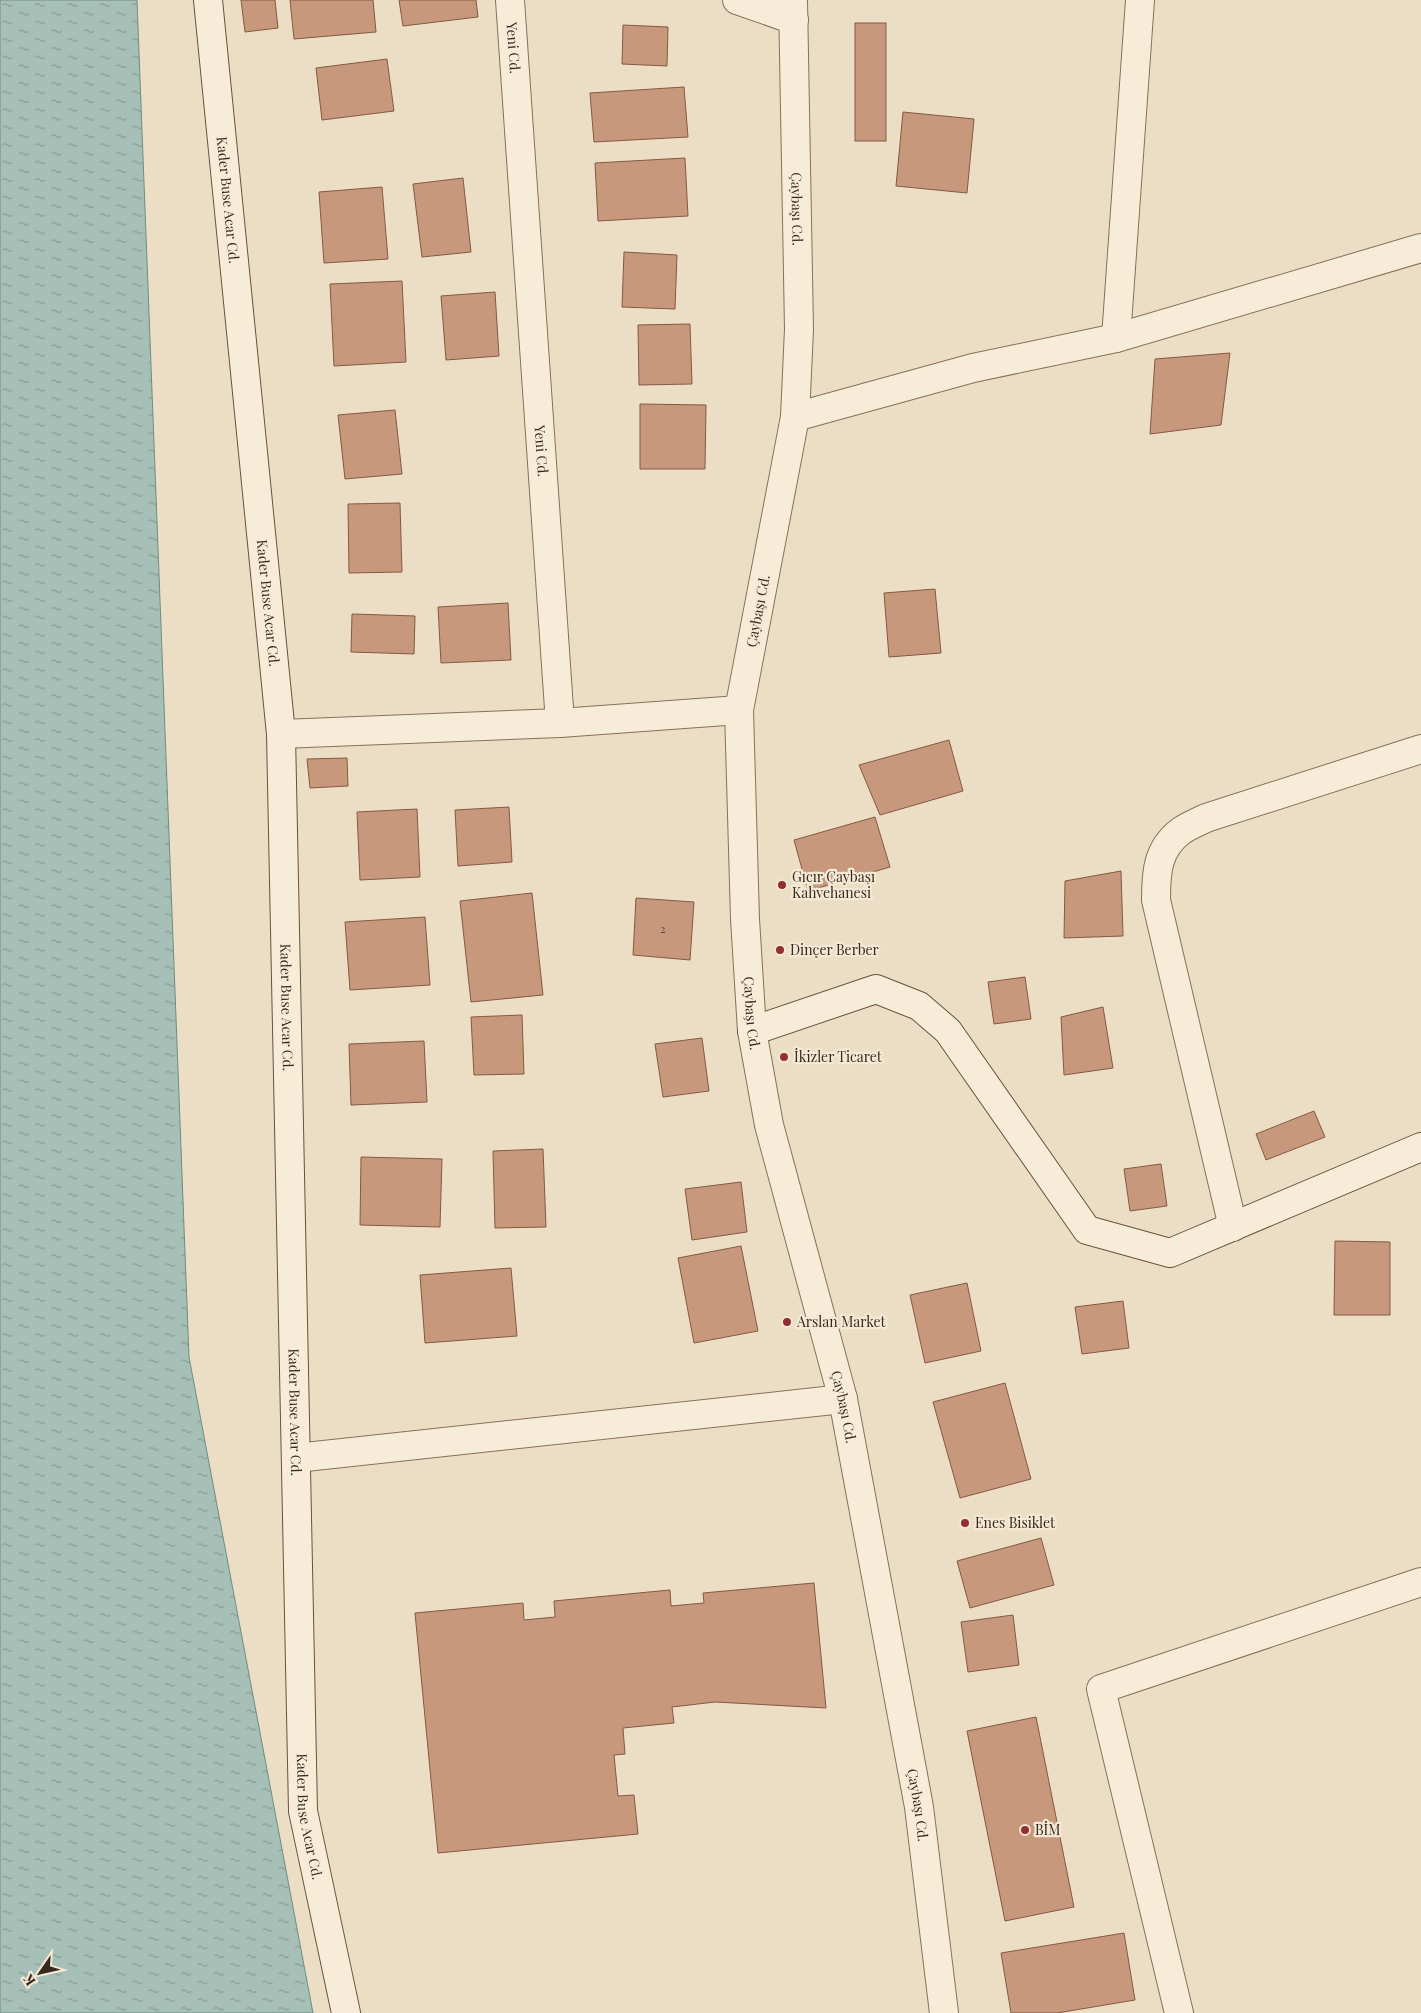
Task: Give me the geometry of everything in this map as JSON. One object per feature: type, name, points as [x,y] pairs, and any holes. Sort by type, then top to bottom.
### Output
[{"type":"street","name":"Kader Buse Acar Cd.","points":[[208,0],[281,734],[303,1811],[346,2013]]},
{"type":"street","name":"Yeni Cd.","points":[[510,0],[560,723]]},
{"type":"street","points":[[737,0],[794,10]]},
{"type":"street","points":[[1116,338],[1140,0]]},
{"type":"street","name":"Çaybaşı Cd.","points":[[794,10],[799,329],[795,417],[739,710],[745,919],[752,1031],[769,1125],[843,1399],[919,1807],[944,2013]]},
{"type":"street","points":[[795,417],[974,368],[1116,338],[1421,248]]},
{"type":"street","points":[[281,734],[560,723],[739,710]]},
{"type":"street","points":[[1233,1227],[1156,900],[1156,869],[1164,849],[1180,831],[1206,818],[1421,749]]},
{"type":"street","points":[[752,1031],[876,989],[919,1006],[948,1031],[1087,1230],[1170,1253],[1421,1146]]},
{"type":"street","points":[[296,1458],[843,1399]]},
{"type":"street","points":[[1179,2013],[1101,1688],[1421,1582]]},
{"type":"water","points":[[0,0],[137,0],[189,1357],[313,2013],[0,2013]]},
{"type":"building","points":[[241,0],[275,0],[278,28],[245,32]]},
{"type":"building","points":[[290,0],[373,0],[376,32],[294,39]]},
{"type":"building","points":[[399,0],[476,0],[478,17],[403,26]]},
{"type":"building","points":[[855,23],[886,23],[886,141],[855,141]]},
{"type":"building","points":[[623,25],[668,27],[667,66],[622,64]]},
{"type":"building","points":[[387,59],[394,111],[322,120],[316,68]]},
{"type":"building","points":[[684,87],[688,137],[594,142],[590,93]]},
{"type":"building","points":[[903,112],[974,119],[967,193],[896,186]]},
{"type":"building","points":[[685,158],[688,216],[598,221],[595,163]]},
{"type":"building","points":[[463,178],[471,252],[422,257],[413,184]]},
{"type":"building","points":[[382,187],[388,259],[324,263],[319,192]]},
{"type":"building","points":[[624,252],[677,255],[675,309],[622,307]]},
{"type":"building","points":[[402,281],[406,362],[334,366],[330,284]]},
{"type":"building","points":[[495,292],[499,356],[446,360],[441,296]]},
{"type":"building","points":[[690,324],[692,384],[639,385],[638,325]]},
{"type":"building","points":[[1230,353],[1221,425],[1150,434],[1155,359]]},
{"type":"building","points":[[640,404],[706,405],[705,469],[640,469]]},
{"type":"building","points":[[395,410],[402,474],[345,479],[338,415]]},
{"type":"building","points":[[400,503],[402,572],[349,573],[348,504]]},
{"type":"building","points":[[935,589],[941,653],[889,657],[884,593]]},
{"type":"building","points":[[508,603],[511,660],[441,663],[438,607]]},
{"type":"building","points":[[352,614],[415,616],[414,654],[351,652]]},
{"type":"building","points":[[949,740],[963,791],[880,815],[859,765]]},
{"type":"building","points":[[347,758],[348,786],[310,788],[307,759]]},
{"type":"building","points":[[509,807],[512,862],[458,866],[455,810]]},
{"type":"building","points":[[417,809],[420,877],[360,880],[357,812]]},
{"type":"building","points":[[875,817],[890,867],[808,891],[794,840]]},
{"type":"building","points":[[1121,871],[1123,936],[1064,938],[1065,881]]},
{"type":"building","points":[[532,893],[543,995],[471,1002],[460,901]]},
{"type":"building","points":[[636,898],[694,902],[690,960],[633,955]]},
{"type":"building","points":[[425,917],[430,985],[350,990],[345,922]]},
{"type":"building","points":[[1025,977],[1031,1019],[994,1024],[988,982]]},
{"type":"building","points":[[1103,1007],[1113,1068],[1064,1075],[1061,1017]]},
{"type":"building","points":[[522,1015],[524,1074],[474,1075],[471,1017]]},
{"type":"building","points":[[702,1038],[709,1091],[663,1097],[655,1044]]},
{"type":"building","points":[[424,1041],[427,1102],[351,1105],[349,1044]]},
{"type":"building","points":[[1314,1111],[1325,1137],[1266,1160],[1256,1134]]},
{"type":"building","points":[[543,1149],[546,1227],[495,1228],[493,1151]]},
{"type":"building","points":[[361,1157],[442,1159],[440,1227],[360,1225]]},
{"type":"building","points":[[1161,1164],[1167,1206],[1130,1211],[1124,1169]]},
{"type":"building","points":[[741,1182],[747,1232],[692,1240],[685,1189]]},
{"type":"building","points":[[1335,1241],[1390,1242],[1390,1315],[1334,1315]]},
{"type":"building","points":[[741,1246],[758,1331],[694,1343],[678,1258]]},
{"type":"building","points":[[511,1268],[517,1336],[425,1343],[420,1275]]},
{"type":"building","points":[[967,1283],[981,1351],[925,1363],[910,1295]]},
{"type":"building","points":[[1123,1301],[1129,1348],[1082,1354],[1075,1307]]},
{"type":"building","points":[[1005,1383],[1031,1479],[960,1498],[933,1402]]},
{"type":"building","points":[[1041,1538],[1054,1585],[970,1608],[957,1561]]},
{"type":"building","points":[[814,1583],[826,1708],[715,1702],[672,1707],[674,1723],[623,1728],[625,1754],[614,1755],[618,1796],[634,1795],[638,1834],[438,1853],[415,1613],[523,1603],[524,1620],[555,1617],[554,1601],[670,1590],[671,1606],[704,1603],[703,1593]]},
{"type":"building","points":[[1013,1615],[1019,1665],[968,1672],[961,1622]]},
{"type":"building","points":[[1036,1717],[1074,1907],[1005,1921],[967,1731]]},
{"type":"building","points":[[1124,1933],[1135,2000],[1057,2013],[1011,2013],[1001,1953]]},
{"type":"place","name":"Gıcır Çaybaşı Kahvehanesi","points":[[782,885]]},
{"type":"place","name":"Dinçer Berber","points":[[780,950]]},
{"type":"place","name":"İkizler Ticaret","points":[[784,1057]]},
{"type":"place","name":"Arslan Market","points":[[787,1322]]},
{"type":"place","name":"Enes Bisiklet","points":[[965,1523]]},
{"type":"place","name":"BİM","points":[[1025,1830]]}]
